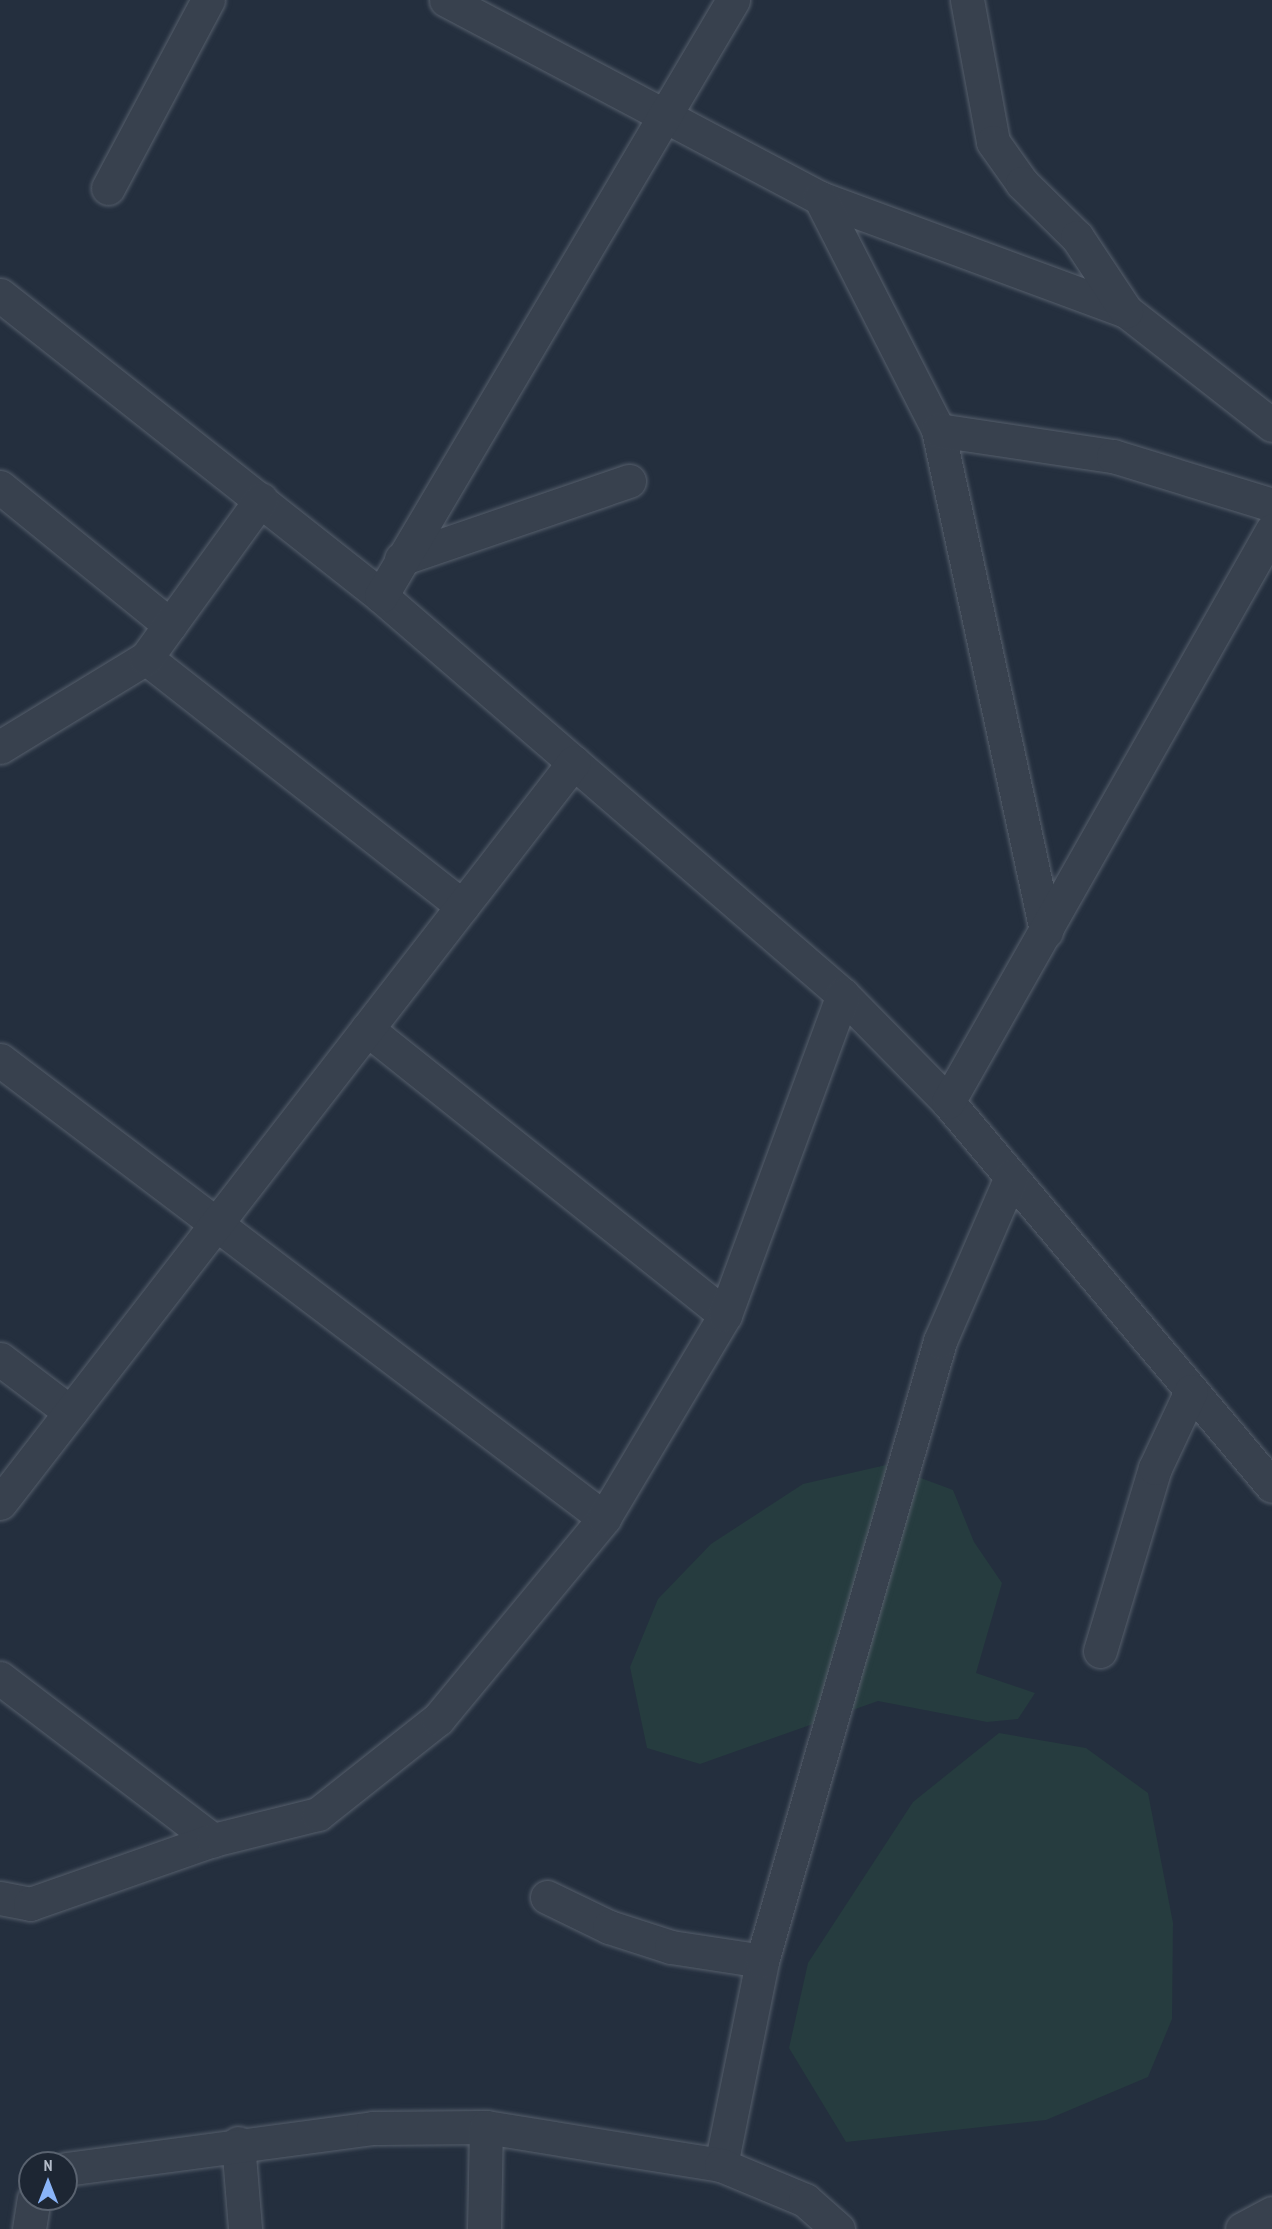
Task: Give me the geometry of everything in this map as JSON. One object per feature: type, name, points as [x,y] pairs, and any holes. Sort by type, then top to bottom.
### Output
[{"type":"street","points":[[108,188],[208,0]]},
{"type":"street","points":[[446,0],[820,198],[1126,311],[1272,425]]},
{"type":"street","points":[[381,596],[733,0]]},
{"type":"street","points":[[967,0],[993,142],[1022,183],[1077,237],[1126,311]]},
{"type":"street","points":[[820,198],[938,430],[1046,931]]},
{"type":"street","points":[[0,296],[381,596],[843,995],[948,1102],[1272,1486]]},
{"type":"street","points":[[938,430],[1113,456],[1272,505]]},
{"type":"street","points":[[401,559],[629,481]]},
{"type":"street","points":[[0,487],[170,625]]},
{"type":"street","points":[[0,747],[146,658],[261,500]]},
{"type":"street","points":[[948,1102],[1272,530]]},
{"type":"street","points":[[146,658],[462,906]]},
{"type":"street","points":[[0,1503],[574,762]]},
{"type":"street","points":[[0,1898],[30,1904],[213,1840],[318,1814],[438,1719],[604,1518],[725,1314],[843,995]]},
{"type":"street","points":[[367,1029],[725,1314]]},
{"type":"street","points":[[0,1060],[214,1226],[604,1518]]},
{"type":"street","points":[[721,2165],[762,1961],[940,1341],[1011,1177]]},
{"type":"street","points":[[0,1359],[70,1412]]},
{"type":"street","points":[[1100,1651],[1155,1468],[1191,1391]]},
{"type":"street","points":[[0,1678],[213,1840]]},
{"type":"street","points":[[547,1897],[609,1927],[671,1947],[762,1961]]},
{"type":"street","points":[[484,2229],[486,2127]]},
{"type":"street","points":[[78,2167],[238,2143],[373,2128],[486,2127],[721,2165],[805,2200],[838,2229]]},
{"type":"street","points":[[238,2143],[245,2229]]},
{"type":"street","points":[[29,2229],[32,2211]]},
{"type":"street","points":[[1242,2229],[1272,2212]]},
{"type":"green space","points":[[886,1465],[953,1490],[974,1542],[1002,1583],[976,1673],[1035,1693],[1018,1719],[987,1722],[878,1701],[700,1764],[647,1748],[630,1667],[658,1599],[711,1544],[803,1484]]},
{"type":"green space","points":[[999,1733],[1086,1748],[1148,1793],[1173,1923],[1172,2019],[1148,2077],[1046,2120],[846,2142],[789,2048],[808,1963],[913,1802]]}]
